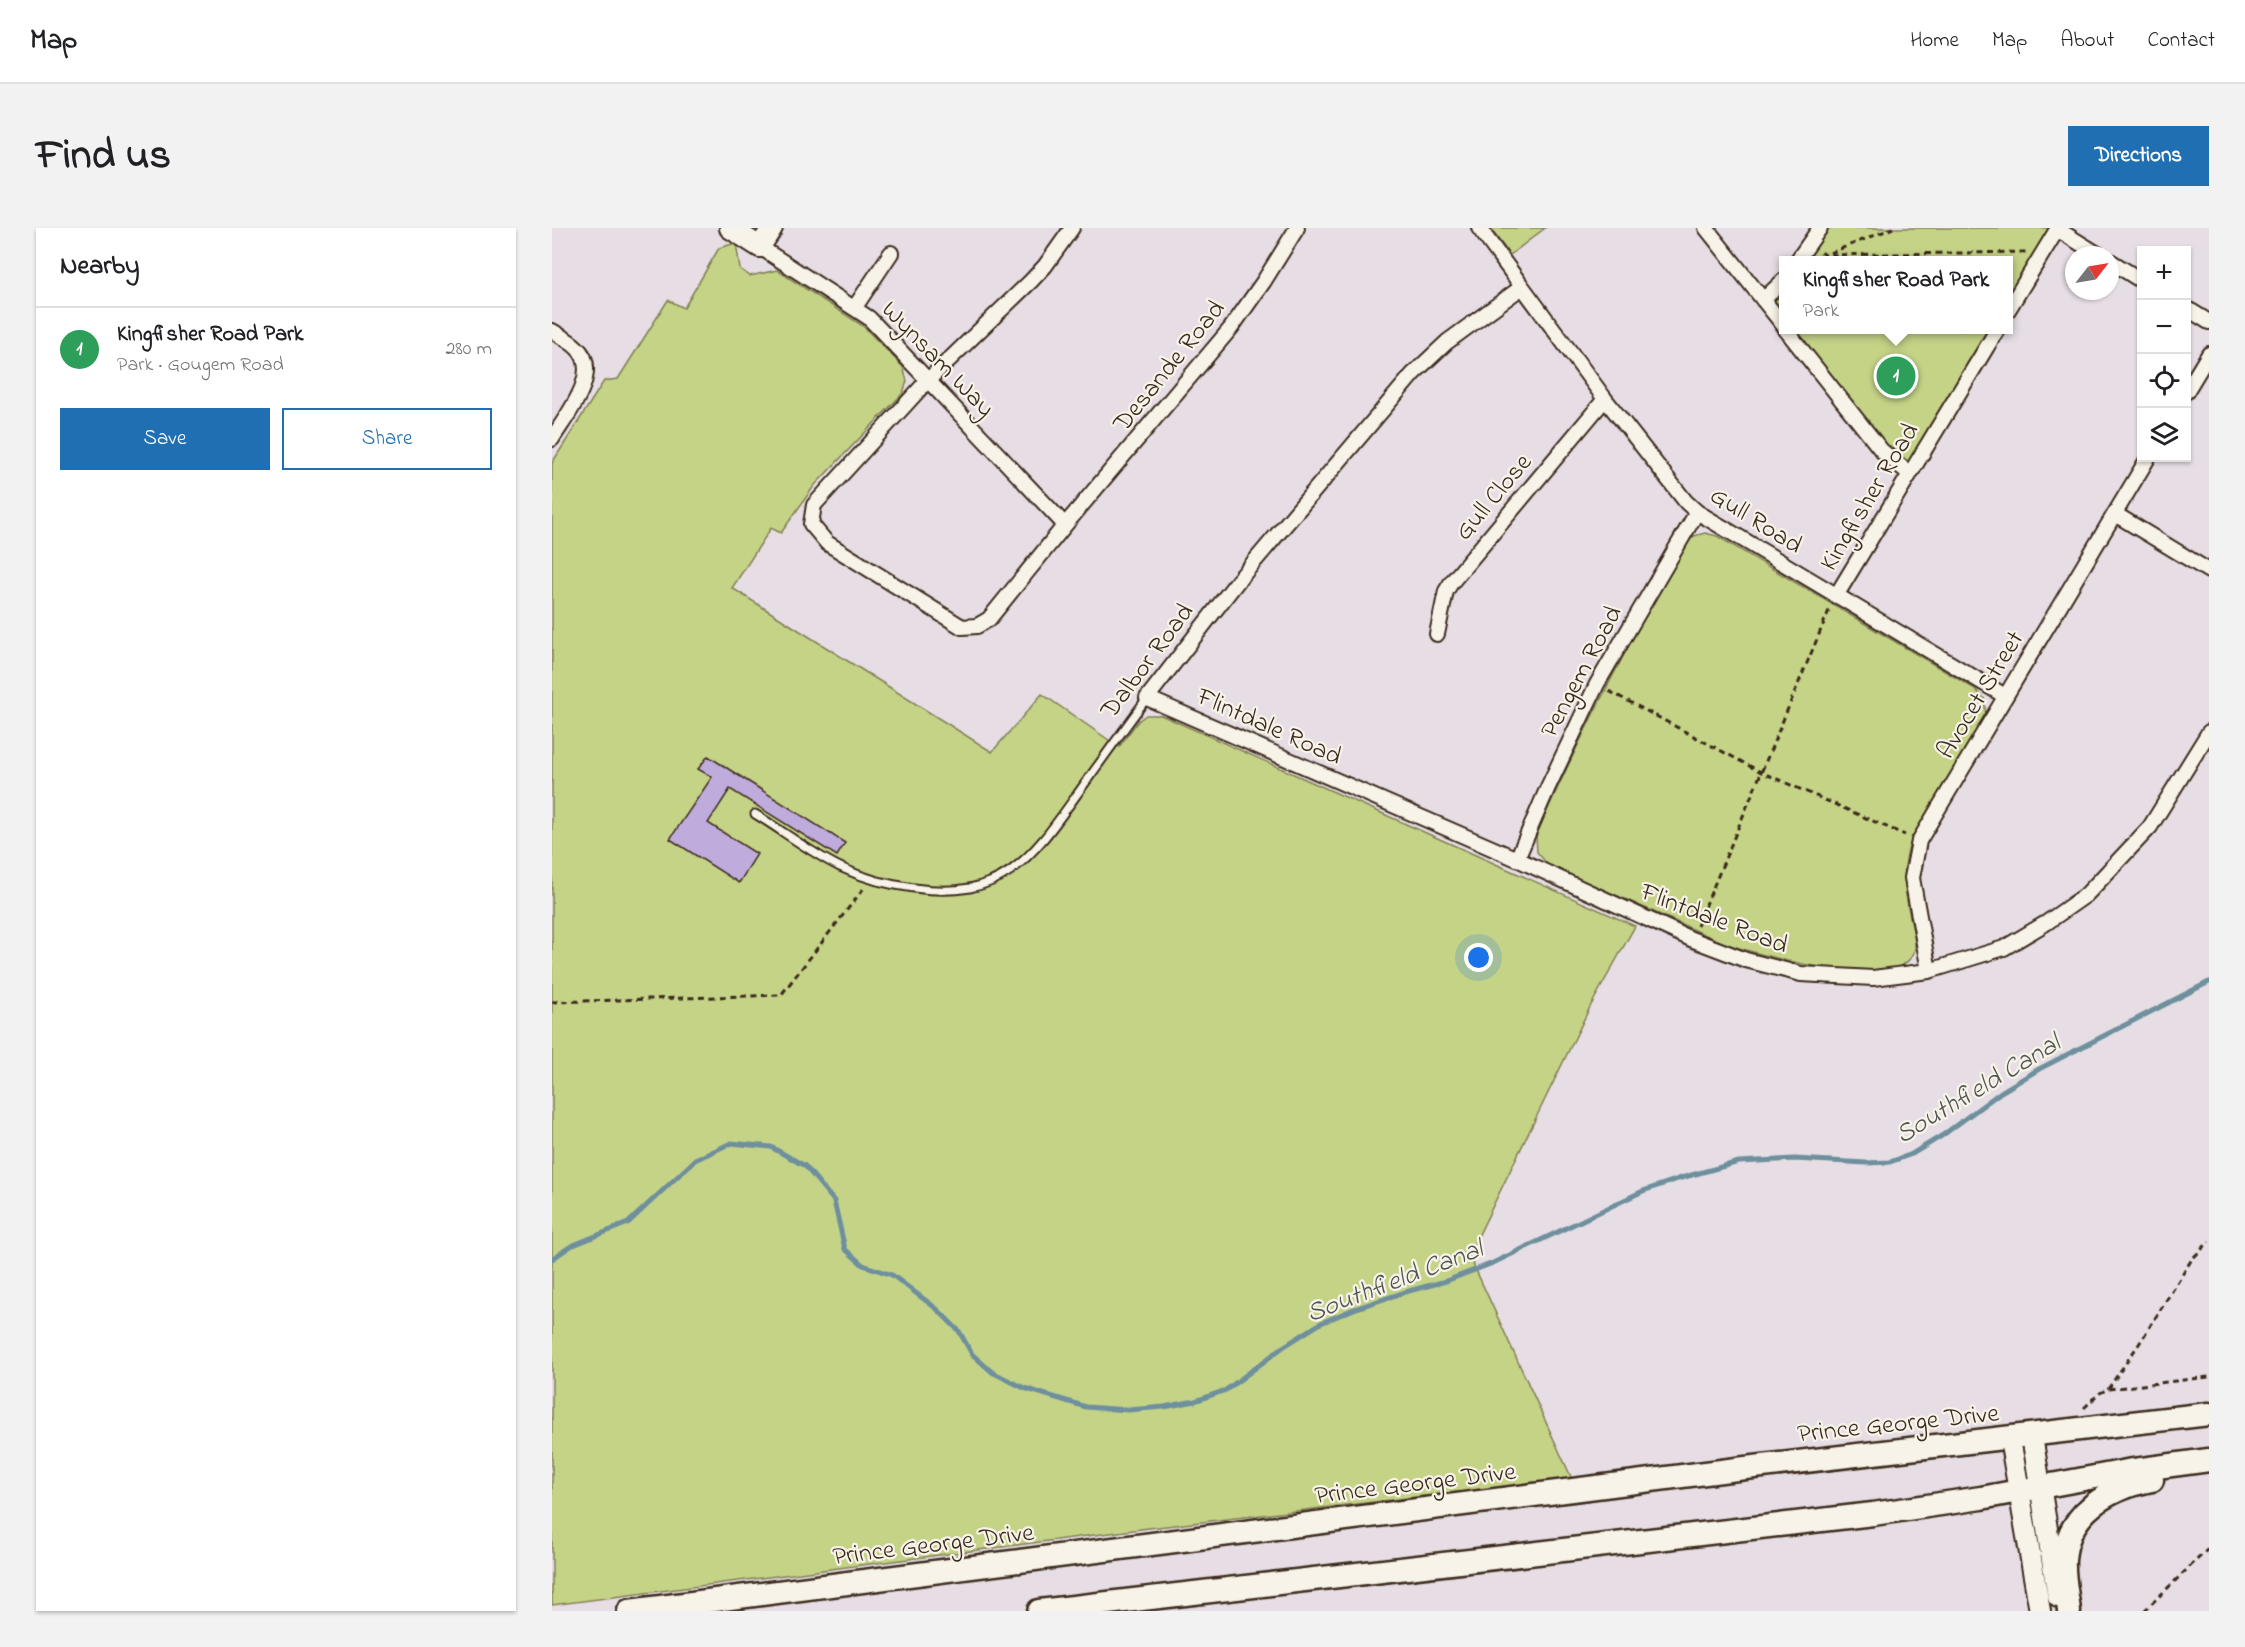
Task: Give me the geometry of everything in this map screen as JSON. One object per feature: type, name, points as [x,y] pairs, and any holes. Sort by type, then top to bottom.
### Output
[{"type":"main road","name":"Prince George Drive","points":[[629,1611],[1737,1469],[2209,1414]]},
{"type":"main road","points":[[1039,1611],[1873,1514],[2127,1471],[2205,1461]]},
{"type":"main road","points":[[2069,1611],[2064,1571],[2065,1550],[2069,1537],[2082,1515],[2098,1500],[2118,1489],[2169,1478],[2205,1461]]},
{"type":"street","points":[[730,228],[760,248],[772,228]]},
{"type":"street","name":"Desande Road","points":[[1072,228],[1050,260],[1031,281],[928,380],[814,505],[811,524],[827,543],[962,627],[977,626],[989,620],[1065,525],[1231,328],[1297,228]]},
{"type":"street","name":"Gull Road","points":[[1479,228],[1605,399],[1686,502],[1697,512],[2005,696]]},
{"type":"street","points":[[1706,228],[1779,320]]},
{"type":"street","points":[[1801,256],[1820,228]]},
{"type":"street","points":[[2013,302],[2058,229],[2085,246]]},
{"type":"street","name":"Wynsam Way","points":[[760,248],[869,318],[1065,525]]},
{"type":"street","points":[[855,307],[891,253]]},
{"type":"street","points":[[2119,267],[2137,278]]},
{"type":"street","points":[[1763,300],[1779,285]]},
{"type":"street","name":"Dalbor Road","points":[[1147,698],[1237,582],[1413,374],[1447,342],[1522,287]]},
{"type":"street","points":[[2191,311],[2209,322]]},
{"type":"street","points":[[552,331],[576,347],[583,355],[587,365],[583,387],[552,439]]},
{"type":"street","points":[[1790,334],[1882,451],[1910,474]]},
{"type":"street","name":"Kingfisher Road","points":[[1836,596],[1995,334]]},
{"type":"street","points":[[2191,385],[2209,354]]},
{"type":"street","name":"Gull Close","points":[[1437,634],[1446,591],[1451,583],[1605,399]]},
{"type":"street","name":"Avocet Street","points":[[1929,971],[1912,878],[1919,841],[2146,462]]},
{"type":"street","name":"Pengem Road","points":[[1517,859],[1597,684],[1697,512]]},
{"type":"street","points":[[2115,514],[2209,571]]},
{"type":"street","name":"Flintdale Road","points":[[1147,698],[1517,859],[1691,939],[1746,960],[1801,974],[1873,978],[1929,971],[2004,948],[2046,923],[2086,895],[2150,827],[2209,732]]},
{"type":"street","points":[[2021,1437],[2029,1488],[2040,1611]]},
{"type":"street","points":[[2029,1488],[2060,1611]]},
{"type":"lane","name":"Dalbor Road","points":[[756,813],[839,867],[871,879],[896,886],[944,892],[973,889],[999,878],[1023,861],[1047,836],[1147,698]]},
{"type":"path","points":[[1825,255],[1893,228]]},
{"type":"path","points":[[1808,246],[1825,255],[2044,252]]},
{"type":"path","points":[[1691,939],[1836,596]]},
{"type":"path","points":[[1597,684],[1761,772],[1919,841]]},
{"type":"path","points":[[552,1002],[781,995],[871,879]]},
{"type":"path","points":[[2108,1389],[2192,1259],[2209,1242]]},
{"type":"path","points":[[2079,1413],[2100,1392],[2108,1389],[2209,1377]]},
{"type":"path","points":[[2144,1611],[2209,1548]]},
{"type":"green space","points":[[1490,228],[1545,228],[1510,255]]},
{"type":"green space","points":[[1820,228],[2058,228],[2013,303],[2013,256],[1800,256]]},
{"type":"green space","points":[[736,243],[740,269],[750,276],[777,270],[863,326],[903,367],[907,381],[903,393],[814,486],[781,533],[771,528],[732,588],[992,752],[1042,694],[1119,747],[1138,721],[1146,715],[1161,715],[1635,926],[1590,1007],[1469,1255],[1572,1479],[1149,1528],[552,1605],[552,463],[604,381],[618,379],[668,300],[684,308],[719,248]]},
{"type":"green space","points":[[1779,284],[1779,321],[1763,300]]},
{"type":"green space","points":[[1789,334],[1995,334],[1910,474]]},
{"type":"green space","points":[[1705,533],[1717,536],[1975,689],[1984,698],[1986,716],[1913,837],[1906,858],[1904,879],[1915,949],[1905,963],[1885,970],[1858,971],[1827,968],[1724,943],[1548,865],[1537,852],[1536,836],[1588,724],[1686,544],[1694,536]]},
{"type":"building","points":[[708,756],[845,843],[837,856],[730,789],[708,823],[757,854],[739,883],[670,839],[712,777],[698,769]]},
{"type":"waterway","name":"Southfield Canal","points":[[552,1259],[571,1246],[628,1223],[695,1160],[731,1143],[771,1147],[805,1166],[834,1201],[845,1249],[863,1265],[892,1275],[937,1309],[959,1331],[972,1354],[992,1372],[1024,1388],[1086,1407],[1128,1410],[1164,1407],[1195,1401],[1226,1390],[1283,1347],[1321,1323],[1354,1309],[1446,1281],[1493,1263],[1643,1191],[1681,1178],[1739,1162],[1795,1159],[1890,1162],[1912,1154],[1943,1135],[2001,1092],[2039,1069],[2209,982]]},
{"type":"place","name":"Kingfisher Road Park","points":[[1896,376]]}]
